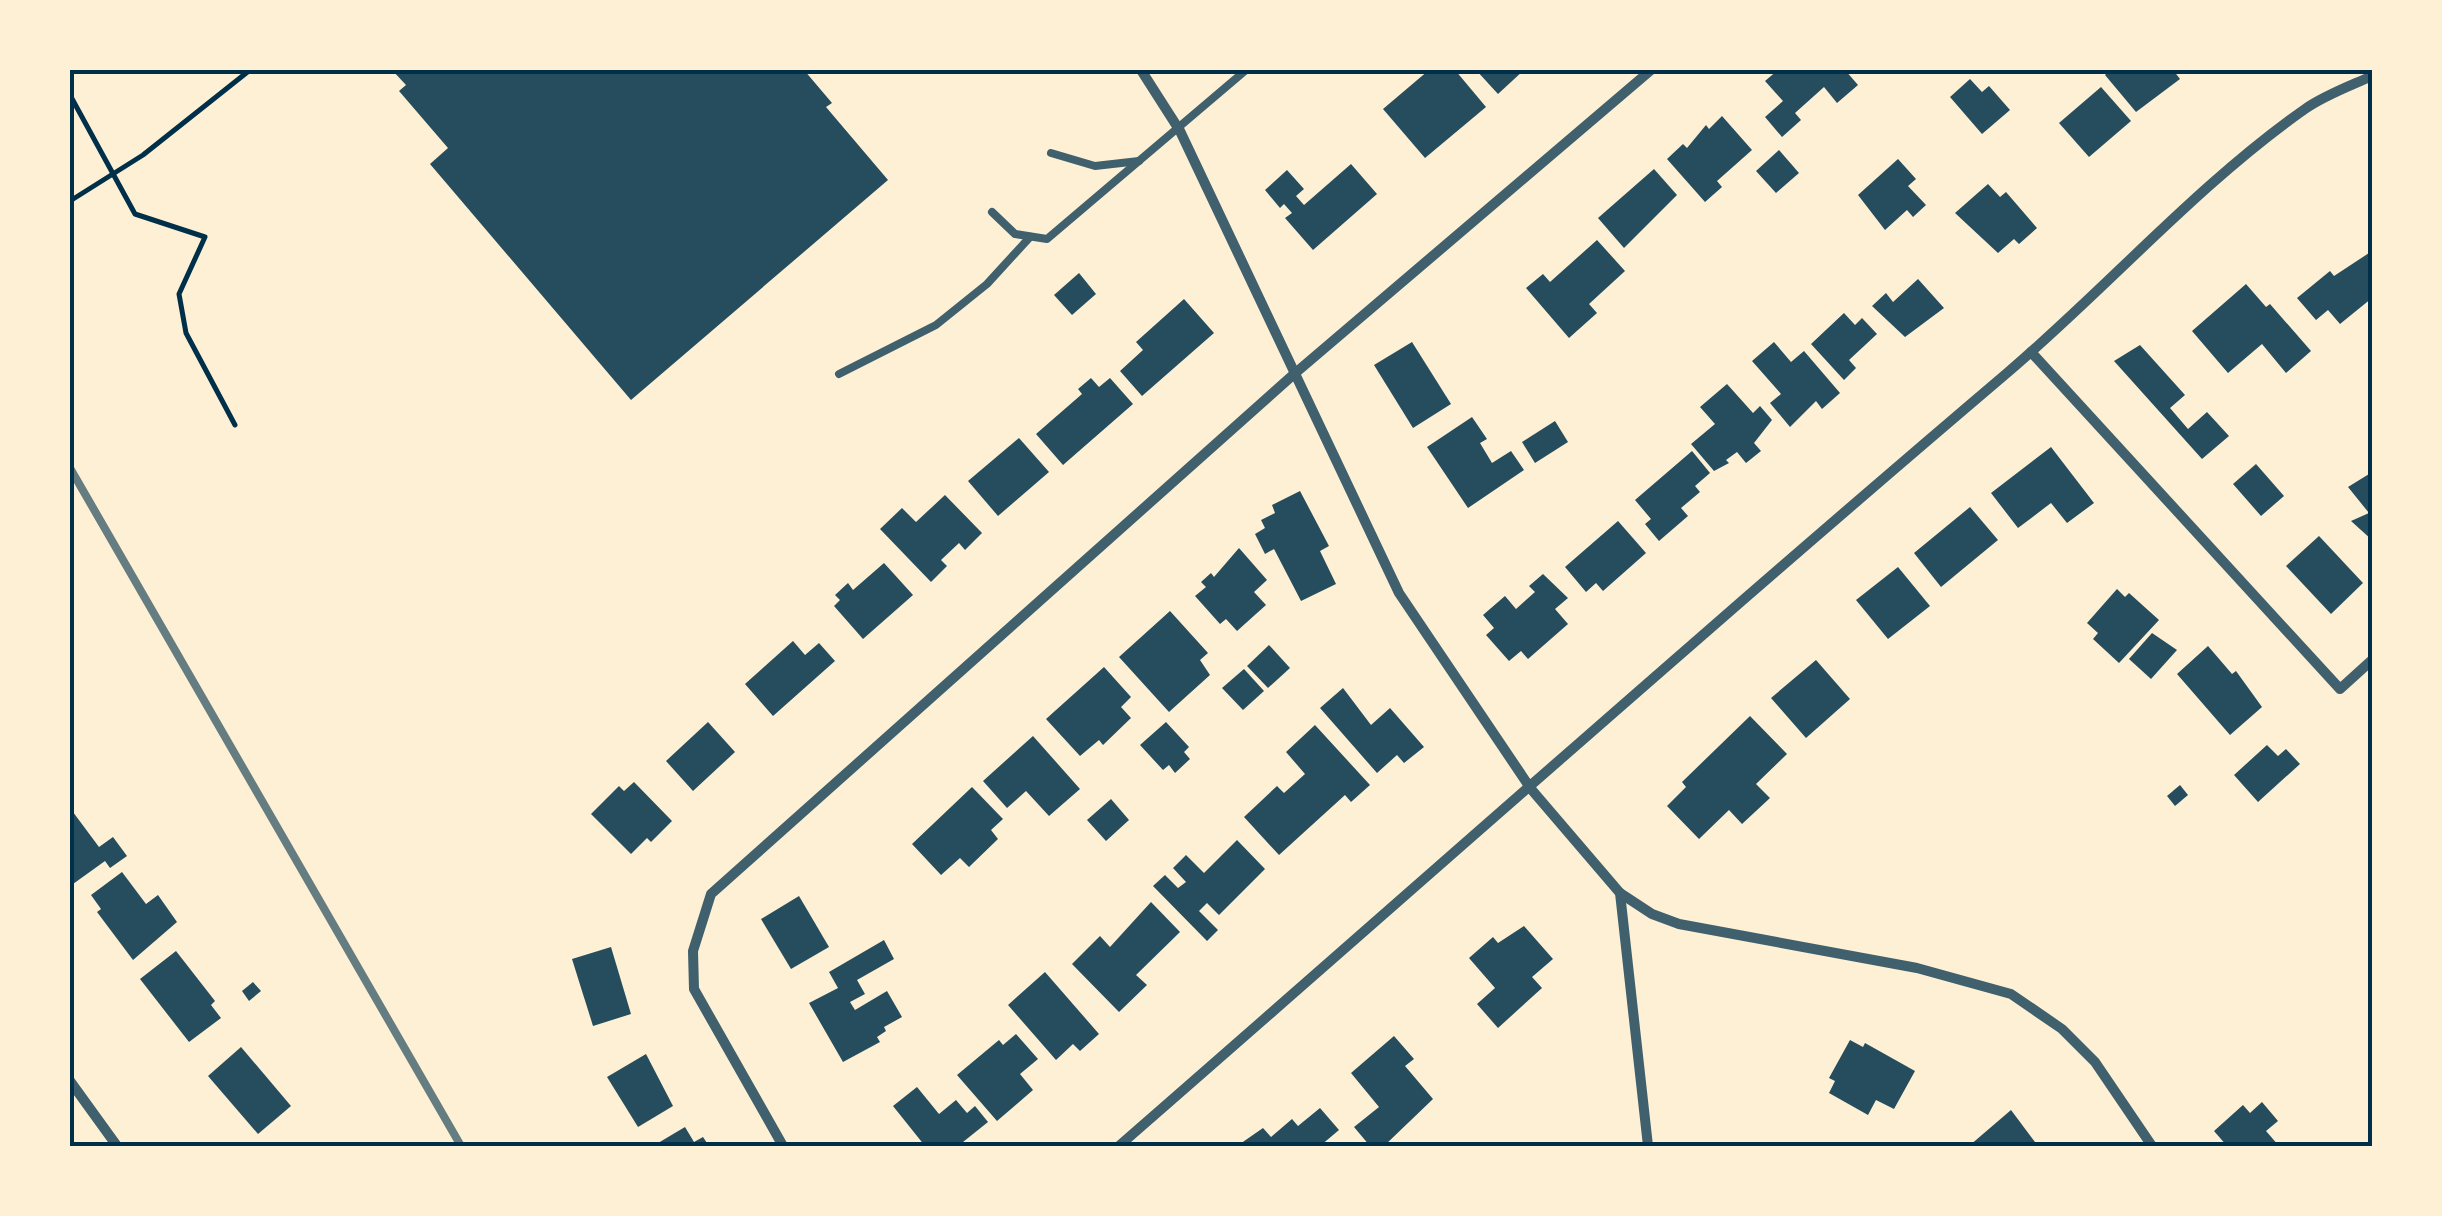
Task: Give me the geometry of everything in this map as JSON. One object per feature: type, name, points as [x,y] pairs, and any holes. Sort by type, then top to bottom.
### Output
[{"type":"street","points":[[1141,70],[1180,131],[1292,375],[1399,593],[1531,790],[1620,893],[1652,914],[1679,924],[1917,968],[2010,994],[2062,1029],[2095,1062],[2152,1146]]},
{"type":"street","points":[[783,1146],[694,989],[693,952],[710,894],[1292,375],[1651,70]]},
{"type":"street","points":[[1119,1146],[1531,790],[1725,613],[2032,352],[2232,169],[2308,108],[2372,76]]},
{"type":"street","points":[[2032,352],[2340,689],[2372,660]]},
{"type":"street","points":[[1620,893],[1648,1146]]},
{"type":"street","points":[[70,1080],[117,1146]]},
{"type":"lane","points":[[992,212],[1015,234],[1046,239],[1180,131],[1246,70]]},
{"type":"lane","points":[[1051,153],[1095,166],[1139,162]]},
{"type":"lane","points":[[838,374],[936,325],[987,284],[1030,236]]},
{"type":"path","points":[[70,201],[113,174],[250,70]]},
{"type":"path","points":[[70,95],[134,214],[205,237],[178,294],[186,333],[235,424]]},
{"type":"building","points":[[392,70],[804,70],[832,103],[826,107],[888,180],[631,400],[430,164],[448,148],[399,91],[406,85]]},
{"type":"building","points":[[1429,70],[1455,70],[1486,107],[1425,158],[1383,109]]},
{"type":"building","points":[[1476,70],[1524,70],[1498,94]]},
{"type":"building","points":[[1778,70],[1845,70],[1858,85],[1837,103],[1824,87],[1795,113],[1801,120],[1782,137],[1765,117],[1783,101],[1765,81]]},
{"type":"building","points":[[2110,70],[2173,70],[2180,79],[2136,112],[2105,75]]},
{"type":"building","points":[[1970,79],[1982,92],[1989,86],[2010,110],[1982,134],[1950,97]]},
{"type":"building","points":[[2101,87],[2131,121],[2089,157],[2059,123]]},
{"type":"building","points":[[1722,116],[1752,150],[1717,181],[1722,187],[1705,202],[1667,159],[1683,144],[1687,148],[1706,125],[1709,129]]},
{"type":"building","points":[[1779,150],[1799,173],[1776,193],[1756,171]]},
{"type":"building","points":[[1898,159],[1916,179],[1908,186],[1926,205],[1913,217],[1907,210],[1885,230],[1858,195]]},
{"type":"building","points":[[1351,164],[1377,194],[1313,250],[1285,218],[1292,213],[1284,204],[1280,208],[1265,190],[1287,170],[1304,189],[1296,196],[1304,205]]},
{"type":"building","points":[[1654,169],[1677,195],[1624,248],[1598,218]]},
{"type":"building","points":[[1988,184],[2000,197],[2006,192],[2037,228],[2019,244],[2014,239],[1998,253],[1955,213]]},
{"type":"building","points":[[1597,240],[1625,271],[1589,304],[1597,313],[1569,338],[1526,288],[1543,274],[1550,282]]},
{"type":"building","points":[[2372,251],[2372,298],[2340,324],[2328,310],[2316,320],[2297,298],[2330,271],[2334,276]]},
{"type":"building","points":[[1079,273],[1096,294],[1072,315],[1054,295]]},
{"type":"building","points":[[1918,279],[1944,308],[1905,337],[1872,306],[1886,293],[1893,302]]},
{"type":"building","points":[[2246,284],[2266,307],[2270,304],[2311,351],[2286,373],[2262,344],[2228,373],[2192,331]]},
{"type":"building","points":[[1184,299],[1214,333],[1142,396],[1120,371],[1143,350],[1136,342]]},
{"type":"building","points":[[1844,313],[1855,325],[1862,318],[1877,334],[1849,360],[1856,368],[1844,380],[1811,344]]},
{"type":"building","points":[[1412,342],[1451,404],[1413,428],[1374,365]]},
{"type":"building","points":[[1774,342],[1791,362],[1804,351],[1840,393],[1822,409],[1816,401],[1790,427],[1770,403],[1781,394],[1752,361]]},
{"type":"building","points":[[2140,345],[2185,395],[2170,408],[2188,429],[2207,412],[2229,436],[2202,459],[2114,361]]},
{"type":"building","points":[[1091,378],[1099,387],[1110,378],[1133,404],[1063,465],[1036,434],[1082,394],[1078,389]]},
{"type":"building","points":[[1727,384],[1753,413],[1760,406],[1772,420],[1754,443],[1761,451],[1746,463],[1737,452],[1726,460],[1729,463],[1714,471],[1691,444],[1715,424],[1700,407]]},
{"type":"building","points":[[1472,417],[1487,439],[1480,443],[1492,463],[1511,451],[1524,470],[1468,508],[1427,447]]},
{"type":"building","points":[[1555,421],[1568,442],[1535,463],[1522,442]]},
{"type":"building","points":[[1019,438],[1049,472],[998,516],[968,481]]},
{"type":"building","points":[[2051,447],[2094,503],[2067,523],[2051,503],[2018,528],[1991,493]]},
{"type":"building","points":[[1692,451],[1710,473],[1695,486],[1700,492],[1681,508],[1688,516],[1659,541],[1645,524],[1651,519],[1635,500]]},
{"type":"building","points":[[2256,464],[2284,496],[2261,516],[2233,484]]},
{"type":"building","points":[[2369,474],[2372,540],[2351,521],[2369,513],[2348,487]]},
{"type":"building","points":[[1300,491],[1329,546],[1320,551],[1336,584],[1301,601],[1274,549],[1265,554],[1255,534],[1265,528],[1261,520],[1275,513],[1272,505]]},
{"type":"building","points":[[945,495],[982,533],[965,550],[959,543],[941,560],[947,566],[931,582],[880,529],[902,508],[916,522]]},
{"type":"building","points":[[1970,507],[1998,540],[1941,587],[1914,553]]},
{"type":"building","points":[[1618,521],[1646,553],[1603,591],[1596,583],[1586,592],[1565,567]]},
{"type":"building","points":[[2319,536],[2363,583],[2331,614],[2286,566]]},
{"type":"building","points":[[1239,548],[1267,580],[1254,592],[1266,605],[1237,631],[1226,619],[1220,624],[1195,596],[1206,587],[1201,582],[1211,573],[1214,577]]},
{"type":"building","points":[[884,563],[913,595],[863,639],[834,606],[840,600],[835,595],[848,583],[853,590]]},
{"type":"building","points":[[1898,567],[1930,606],[1888,639],[1856,600]]},
{"type":"building","points":[[1543,574],[1568,598],[1555,609],[1568,624],[1528,659],[1521,651],[1509,661],[1486,635],[1494,628],[1483,615],[1505,596],[1516,609],[1535,592],[1529,586]]},
{"type":"building","points":[[2117,589],[2125,597],[2129,593],[2159,620],[2119,663],[2093,639],[2098,633],[2087,623]]},
{"type":"building","points":[[1170,611],[1208,653],[1200,660],[1210,675],[1169,712],[1119,657]]},
{"type":"building","points":[[2152,633],[2177,650],[2151,679],[2129,659]]},
{"type":"building","points":[[793,641],[805,655],[819,643],[835,661],[773,716],[745,684]]},
{"type":"building","points":[[1269,645],[1290,668],[1268,688],[1247,666]]},
{"type":"building","points":[[2208,646],[2232,674],[2236,671],[2262,707],[2230,735],[2177,674]]},
{"type":"building","points":[[1816,660],[1850,699],[1806,738],[1771,698]]},
{"type":"building","points":[[1104,667],[1131,697],[1121,707],[1131,718],[1103,745],[1099,740],[1080,756],[1046,719]]},
{"type":"building","points":[[1244,669],[1264,691],[1243,710],[1222,688]]},
{"type":"building","points":[[1343,688],[1371,725],[1390,708],[1424,747],[1404,763],[1397,755],[1377,773],[1320,708]]},
{"type":"building","points":[[1750,716],[1787,754],[1756,784],[1770,798],[1742,824],[1729,810],[1699,839],[1667,806],[1686,787],[1682,782]]},
{"type":"building","points":[[708,722],[735,752],[693,791],[666,761]]},
{"type":"building","points":[[1166,722],[1189,747],[1184,752],[1190,759],[1175,773],[1169,765],[1163,770],[1140,745]]},
{"type":"building","points":[[1315,725],[1370,785],[1351,802],[1345,795],[1279,855],[1244,817],[1277,786],[1284,793],[1305,774],[1286,752]]},
{"type":"building","points":[[1033,736],[1080,789],[1049,816],[1026,791],[1007,808],[983,781]]},
{"type":"building","points":[[2267,745],[2278,756],[2286,749],[2300,764],[2258,802],[2234,775]]},
{"type":"building","points":[[634,782],[672,821],[651,842],[647,838],[631,854],[591,814],[619,786],[624,791]]},
{"type":"building","points":[[2180,785],[2188,795],[2175,806],[2167,796]]},
{"type":"building","points":[[972,787],[1003,819],[991,830],[998,839],[969,867],[960,858],[941,875],[912,844]]},
{"type":"building","points":[[1111,799],[1129,820],[1106,841],[1087,820]]},
{"type":"building","points":[[70,808],[99,847],[113,837],[127,856],[110,868],[105,861],[73,884]]},
{"type":"building","points":[[1237,840],[1265,869],[1219,915],[1207,903],[1199,911],[1218,930],[1207,941],[1153,886],[1165,875],[1178,888],[1186,882],[1173,868],[1186,855],[1204,873]]},
{"type":"building","points":[[122,872],[146,904],[158,895],[177,922],[133,960],[97,912],[101,909],[91,895]]},
{"type":"building","points":[[799,896],[829,947],[791,969],[761,919]]},
{"type":"building","points":[[1151,902],[1180,932],[1136,975],[1147,985],[1119,1012],[1072,964],[1100,936],[1110,947]]},
{"type":"building","points":[[1524,926],[1553,959],[1532,977],[1542,988],[1498,1028],[1477,1004],[1495,988],[1469,958],[1493,937],[1498,943]]},
{"type":"building","points":[[884,940],[894,959],[857,980],[865,994],[850,1002],[855,1010],[887,991],[902,1017],[884,1027],[886,1031],[877,1037],[880,1042],[843,1062],[809,1003],[838,988],[829,972]]},
{"type":"building","points":[[611,947],[631,1014],[593,1026],[572,959]]},
{"type":"building","points":[[176,951],[215,1001],[211,1005],[221,1018],[189,1042],[140,979]]},
{"type":"building","points":[[1045,972],[1099,1034],[1080,1051],[1073,1044],[1056,1060],[1008,1005]]},
{"type":"building","points":[[253,982],[261,991],[249,1001],[242,991]]},
{"type":"building","points":[[1016,1034],[1038,1059],[1020,1074],[1033,1090],[997,1121],[957,1075],[999,1040],[1003,1045]]},
{"type":"building","points":[[1394,1036],[1414,1059],[1405,1066],[1433,1099],[1384,1146],[1370,1146],[1354,1127],[1379,1107],[1351,1073]]},
{"type":"building","points":[[1850,1040],[1863,1047],[1865,1043],[1915,1071],[1894,1109],[1876,1100],[1868,1115],[1829,1093],[1835,1081],[1829,1078]]},
{"type":"building","points":[[241,1047],[291,1106],[258,1134],[208,1076]]},
{"type":"building","points":[[646,1054],[673,1106],[638,1127],[607,1077]]},
{"type":"building","points":[[917,1087],[939,1114],[956,1100],[967,1113],[975,1106],[988,1122],[958,1146],[925,1146],[893,1106]]},
{"type":"building","points":[[2262,1102],[2278,1121],[2266,1131],[2279,1146],[2227,1146],[2214,1131],[2243,1105],[2250,1113]]},
{"type":"building","points":[[1320,1108],[1339,1130],[1320,1146],[1237,1146],[1263,1128],[1271,1137],[1292,1119],[1298,1126]]},
{"type":"building","points":[[2011,1110],[2038,1146],[1969,1146]]},
{"type":"building","points":[[685,1127],[694,1142],[703,1137],[709,1146],[653,1146]]},
{"type":"railway","points":[[70,468],[461,1146]]}]
